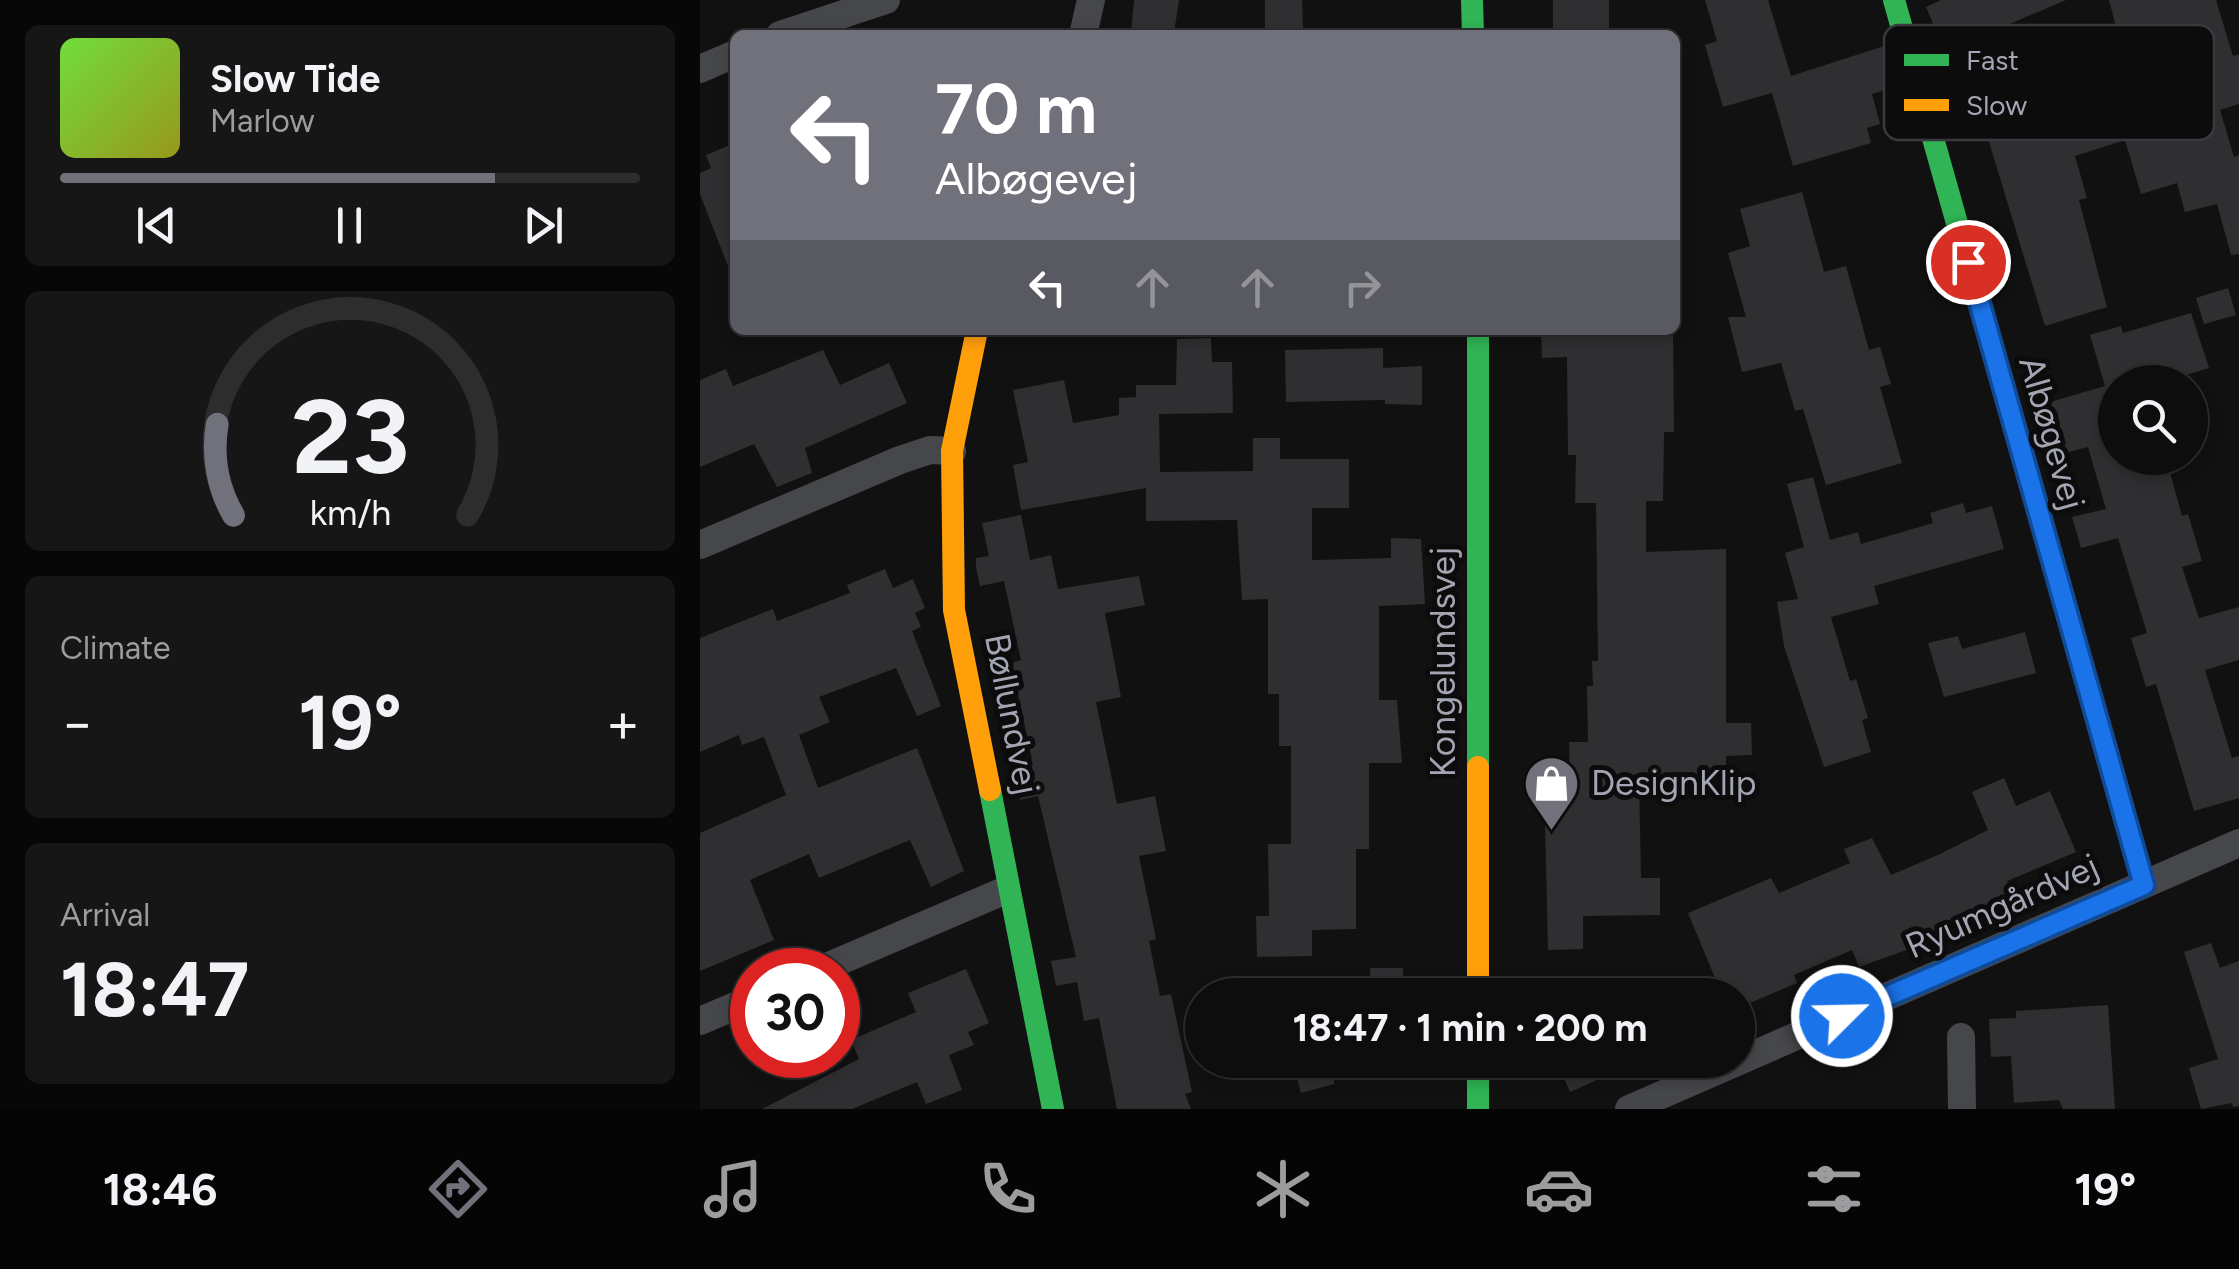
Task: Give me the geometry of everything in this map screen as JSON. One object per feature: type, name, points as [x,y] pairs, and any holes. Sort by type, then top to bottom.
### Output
[{"type":"street","points":[[795,30],[886,0]]},
{"type":"street","points":[[1084,30],[1090,0]]},
{"type":"street","points":[[1472,0],[1473,30]]},
{"type":"street","name":"Albøgevej","points":[[1894,0],[1901,25]]},
{"type":"street","points":[[700,69],[730,56]]},
{"type":"street","name":"Albøgevej","points":[[1934,140],[2144,885]]},
{"type":"street","name":"Bøllundvej","points":[[976,335],[952,451],[954,610],[1006,890],[1053,1109]]},
{"type":"street","name":"Kongelundsvej","points":[[1478,335],[1478,978]]},
{"type":"street","points":[[700,545],[900,460],[930,450],[952,451]]},
{"type":"street","name":"Ryumgårdvej","points":[[1629,1109],[2239,843]]},
{"type":"street","points":[[860,952],[1006,890]]},
{"type":"street","points":[[700,1021],[730,1008]]},
{"type":"street","points":[[1961,1037],[1962,1109]]},
{"type":"street","points":[[1478,1078],[1478,1109]]},
{"type":"building","points":[[1134,0],[1179,0],[1174,30],[1131,30]]},
{"type":"building","points":[[1265,0],[1302,0],[1303,30],[1265,30]]},
{"type":"building","points":[[1553,0],[1609,0],[1609,30],[1553,30]]},
{"type":"building","points":[[1705,0],[1768,0],[1791,76],[1884,46],[1884,90],[1872,94],[1880,124],[1867,128],[1871,143],[1793,166],[1772,93],[1723,107],[1705,45],[1717,41]]},
{"type":"building","points":[[1941,0],[2066,0],[2007,25],[1934,25],[1926,7]]},
{"type":"building","points":[[2109,0],[2216,0],[2233,56],[2239,54],[2239,104],[2220,110],[2234,157],[2239,155],[2239,254],[2231,255],[2217,204],[2185,212],[2177,183],[2141,194],[2125,140],[2214,140],[2214,25],[2116,25]]},
{"type":"building","points":[[1988,140],[2125,140],[2075,156],[2087,198],[2079,200],[2107,307],[2045,326]]},
{"type":"building","points":[[730,145],[730,271],[700,194],[700,173],[711,168],[706,155]]},
{"type":"building","points":[[1802,192],[1824,272],[1846,266],[1869,350],[1880,347],[1891,384],[1880,387],[1902,463],[1826,485],[1803,409],[1795,411],[1781,363],[1742,372],[1728,317],[1746,317],[1728,253],[1750,246],[1740,209]]},
{"type":"building","points":[[2228,288],[2236,315],[2204,324],[2196,298]]},
{"type":"building","points":[[2191,313],[2209,368],[2099,365],[2090,335],[2121,326],[2123,333]]},
{"type":"building","points":[[1541,335],[1673,335],[1674,432],[1664,432],[1663,501],[1646,501],[1646,552],[1726,549],[1726,723],[1751,723],[1752,755],[1726,756],[1726,779],[1639,780],[1641,878],[1660,878],[1660,915],[1583,916],[1583,949],[1548,950],[1544,778],[1570,778],[1569,742],[1588,742],[1587,686],[1593,686],[1592,661],[1598,661],[1596,503],[1575,503],[1576,455],[1568,455],[1567,357],[1542,358]]},
{"type":"building","points":[[1211,338],[1212,362],[1232,362],[1233,413],[1159,414],[1160,472],[1253,471],[1253,438],[1280,438],[1280,459],[1349,459],[1349,508],[1312,508],[1312,560],[1391,558],[1391,538],[1421,539],[1425,604],[1379,606],[1379,700],[1397,700],[1402,763],[1369,763],[1369,849],[1356,849],[1356,929],[1312,930],[1312,956],[1257,957],[1256,916],[1269,916],[1268,844],[1291,844],[1291,746],[1279,746],[1279,694],[1268,694],[1268,599],[1242,600],[1237,520],[1146,521],[1146,488],[1021,510],[1013,465],[1028,462],[1013,390],[1064,380],[1073,423],[1119,415],[1119,398],[1136,397],[1136,385],[1176,385],[1177,339]]},
{"type":"building","points":[[1383,348],[1383,368],[1422,366],[1422,405],[1385,404],[1385,400],[1286,402],[1285,350]]},
{"type":"building","points":[[823,350],[840,385],[889,363],[907,403],[805,448],[812,473],[777,487],[754,444],[700,467],[700,380],[726,369],[733,386]]},
{"type":"building","points":[[2098,388],[2098,475],[2171,475],[2182,516],[2188,514],[2202,561],[2182,567],[2199,618],[2239,607],[2239,660],[2205,670],[2232,758],[2239,756],[2239,798],[2194,811],[2156,684],[2146,687],[2131,638],[2147,633],[2118,538],[2081,548],[2072,517],[2106,509],[2088,447],[2054,456],[2043,404]]},
{"type":"building","points":[[1813,477],[1830,540],[1858,532],[1861,544],[1933,523],[1930,513],[1963,503],[1966,513],[1992,506],[2004,549],[1874,586],[1879,604],[1831,617],[1850,681],[1856,679],[1868,718],[1862,720],[1871,752],[1824,767],[1784,646],[1777,602],[1798,599],[1785,553],[1804,547],[1787,484]]},
{"type":"building","points":[[1021,515],[1030,560],[1051,555],[1058,589],[1139,576],[1145,605],[1105,613],[1121,697],[1096,702],[1117,804],[1155,796],[1166,851],[1139,856],[1156,939],[1149,941],[1160,996],[1171,994],[1185,1059],[1185,1078],[1189,1078],[1192,1092],[1185,1094],[1191,1109],[1117,1109],[1099,1018],[1084,1021],[1077,982],[1056,986],[1051,961],[1076,957],[1038,796],[1020,800],[1012,763],[1032,759],[1011,663],[1021,660],[1004,581],[980,586],[976,558],[989,556],[982,523]]},
{"type":"building","points":[[885,569],[893,588],[913,579],[925,608],[915,613],[921,627],[912,631],[941,706],[917,716],[896,668],[819,697],[830,722],[799,735],[818,788],[917,748],[964,871],[931,887],[910,840],[819,878],[809,854],[750,880],[774,940],[755,948],[730,948],[730,958],[700,971],[700,833],[786,795],[764,737],[742,745],[739,735],[700,752],[700,638],[773,609],[777,621],[850,593],[847,585]]},
{"type":"building","points":[[2025,632],[2036,673],[1944,697],[1928,643],[1958,636],[1962,649]]},
{"type":"building","points":[[2004,778],[2016,806],[2050,791],[2076,852],[2007,881],[2013,894],[1948,921],[1953,933],[1859,967],[1852,950],[1794,975],[1797,983],[1755,1001],[1755,978],[1715,978],[1688,913],[1771,878],[1779,893],[1850,863],[1844,849],[1872,838],[1891,875],[1988,830],[1972,792]]},
{"type":"building","points":[[2211,943],[2220,968],[2239,961],[2239,1106],[2233,1107],[2232,1103],[2201,1109],[2189,1068],[2218,1059],[2184,952]]},
{"type":"building","points":[[1370,968],[1403,968],[1403,978],[1370,978]]},
{"type":"building","points":[[966,969],[989,1023],[968,1032],[974,1045],[949,1055],[962,1090],[926,1104],[917,1082],[852,1109],[762,1109],[822,1078],[860,1078],[860,1036],[916,1012],[908,993]]},
{"type":"building","points":[[2108,1005],[2115,1109],[2063,1109],[2059,1100],[2014,1103],[2011,1056],[1991,1057],[1989,1019],[2016,1018],[2016,1011]]},
{"type":"building","points":[[1297,1078],[1334,1078],[1334,1084],[1301,1093]]},
{"type":"building","points":[[1564,1078],[1602,1078],[1570,1092]]},
{"type":"traffic: fast","points":[[1472,0],[1473,30]]},
{"type":"traffic: fast","points":[[1894,0],[1901,25]]},
{"type":"traffic: fast","points":[[1934,140],[2036,503]]},
{"type":"traffic: fast","points":[[1478,335],[1478,767]]},
{"type":"traffic: fast","points":[[990,790],[1053,1109]]},
{"type":"traffic: fast","points":[[1478,1078],[1478,1109]]},
{"type":"traffic: slow","points":[[976,335],[952,451],[954,610],[990,790]]},
{"type":"traffic: slow","points":[[2036,503],[2144,885]]},
{"type":"traffic: slow","points":[[1478,767],[1478,978]]},
{"type":"place","name":"DesignKlip","points":[[1552,832]]},
{"type":"route","points":[[1842,1016],[2144,885],[1968,262]]}]
